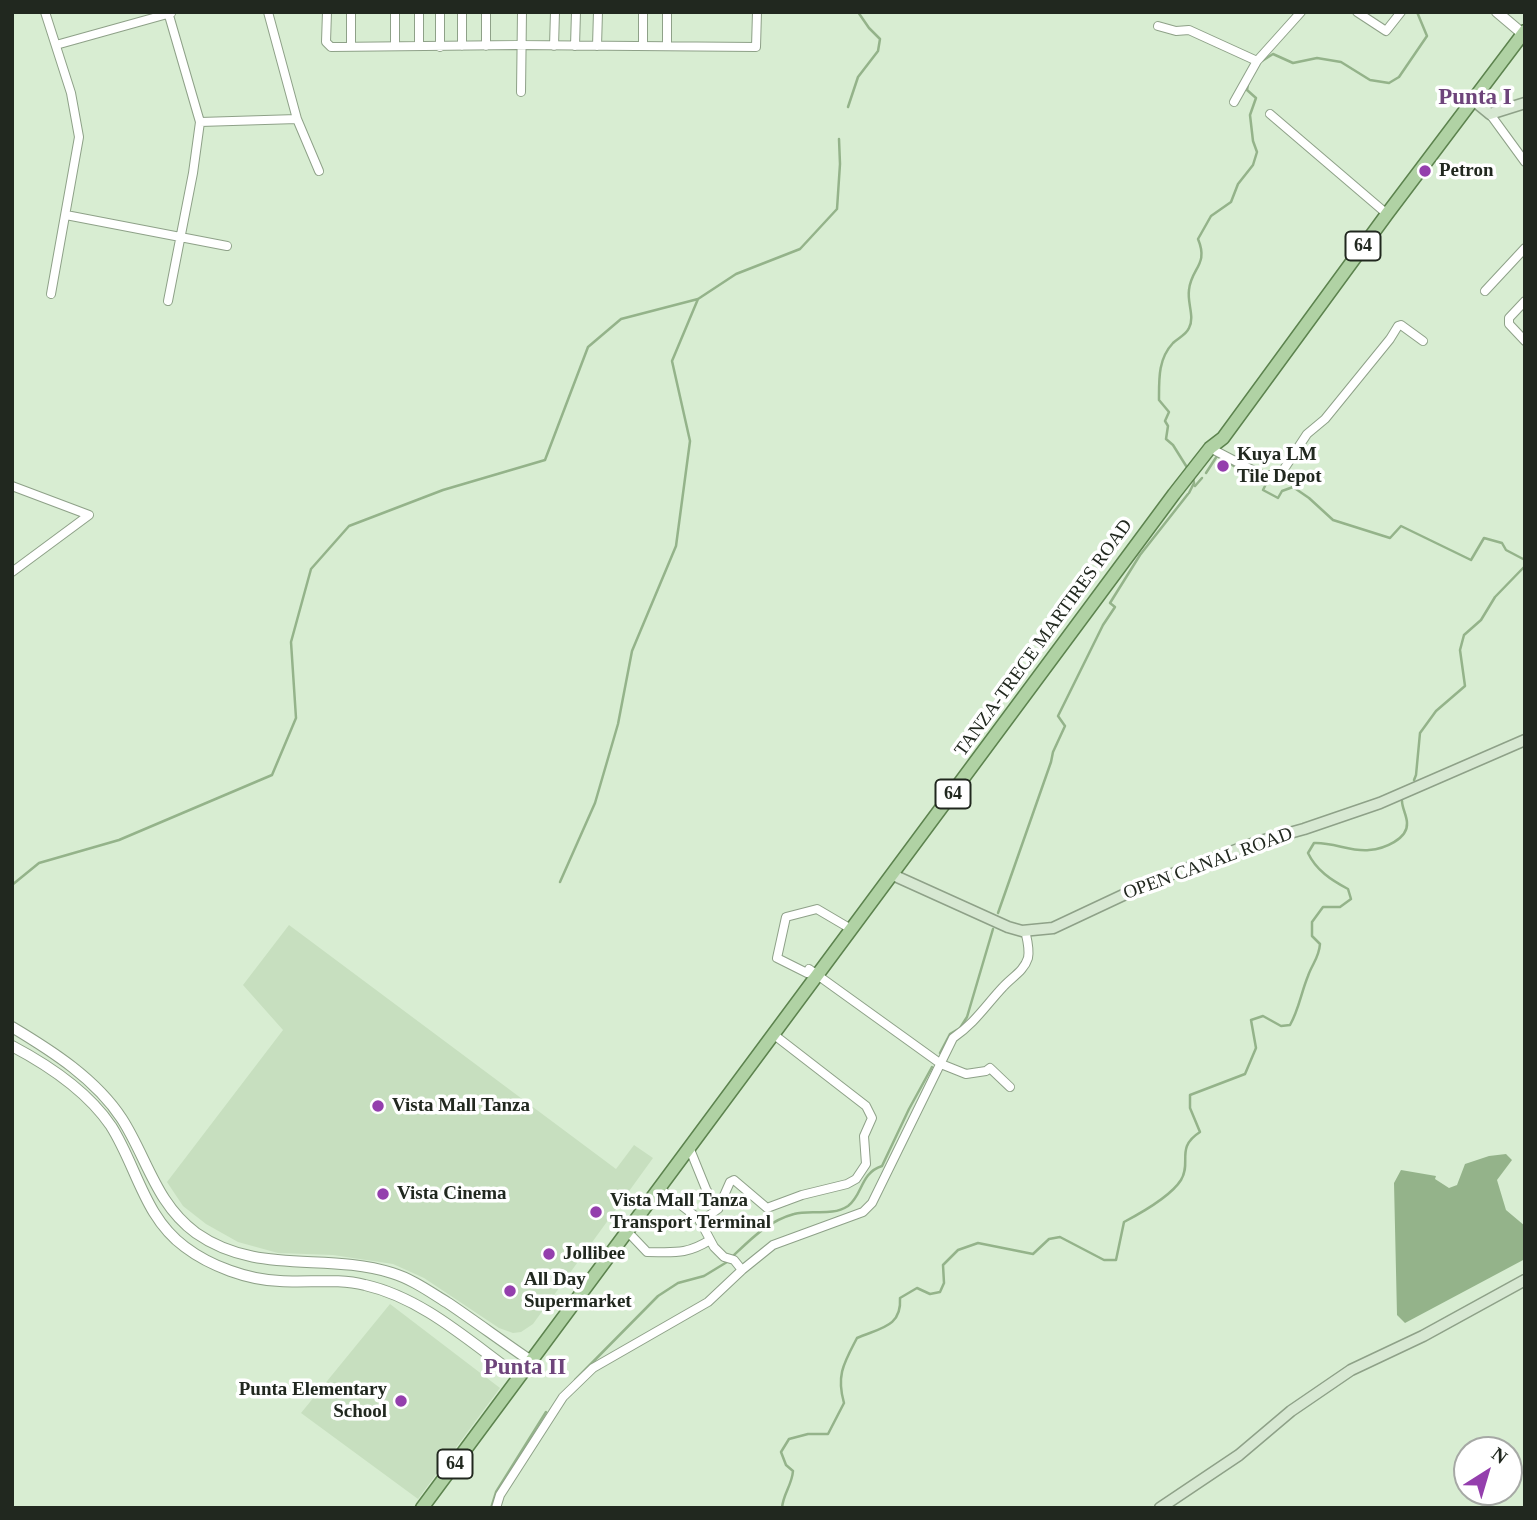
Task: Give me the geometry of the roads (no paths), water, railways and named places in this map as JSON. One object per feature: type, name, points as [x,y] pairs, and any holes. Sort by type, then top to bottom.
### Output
[{"type":"main road","name":"TANZA-TRECE MARTIRES ROAD","points":[[422,1508],[1201,460],[1210,448],[1223,438],[1524,32]]},
{"type":"main road","points":[[1473,100],[1490,114],[1525,103]]},
{"type":"main road","name":"OPEN CANAL ROAD","points":[[893,875],[1008,927],[1025,930],[1053,928],[1151,882],[1257,842],[1304,830],[1380,803],[1525,740]]},
{"type":"main road","points":[[1160,1508],[1238,1455],[1291,1410],[1351,1370],[1423,1336],[1525,1280]]},
{"type":"street","points":[[45,12],[71,93],[79,137],[51,294]]},
{"type":"street","points":[[268,12],[297,119],[319,171]]},
{"type":"street","points":[[327,12],[327,45],[352,47],[756,47],[757,12]]},
{"type":"street","points":[[351,12],[352,47]]},
{"type":"street","points":[[395,12],[395,46]]},
{"type":"street","points":[[419,12],[419,46]]},
{"type":"street","points":[[440,12],[440,47]]},
{"type":"street","points":[[461,46],[462,12]]},
{"type":"street","points":[[486,12],[486,46]]},
{"type":"street","points":[[521,92],[522,12]]},
{"type":"street","points":[[554,46],[555,12]]},
{"type":"street","points":[[575,46],[576,12]]},
{"type":"street","points":[[597,46],[598,12]]},
{"type":"street","points":[[643,12],[643,46]]},
{"type":"street","points":[[667,12],[667,46]]},
{"type":"street","points":[[1234,102],[1257,61],[1301,12]]},
{"type":"street","points":[[1357,12],[1386,31],[1401,12]]},
{"type":"street","points":[[1497,12],[1524,32]]},
{"type":"street","points":[[56,45],[170,13],[200,122],[168,301]]},
{"type":"street","points":[[1158,26],[1176,31],[1189,30],[1257,61]]},
{"type":"street","points":[[1270,114],[1387,214]]},
{"type":"street","points":[[1490,114],[1525,162]]},
{"type":"street","points":[[200,122],[297,119]]},
{"type":"street","points":[[66,215],[228,246]]},
{"type":"street","points":[[1485,290],[1525,248]]},
{"type":"street","points":[[1525,301],[1509,318],[1509,324],[1525,341]]},
{"type":"street","points":[[1210,448],[1262,475],[1278,475],[1307,434],[1325,419],[1398,326],[1401,325],[1423,341]]},
{"type":"street","points":[[12,486],[89,515],[12,572]]},
{"type":"street","points":[[852,929],[817,909],[786,917],[777,958],[817,975],[941,1064],[972,1074],[990,1068],[1010,1087]]},
{"type":"street","points":[[496,1508],[500,1495],[564,1397],[593,1368],[708,1302],[773,1245],[863,1212],[872,1203],[953,1038],[965,1030],[1021,971],[1028,956],[1025,930]]},
{"type":"street","points":[[12,1027],[76,1071],[112,1105],[123,1121],[160,1195],[178,1218],[197,1233],[217,1245],[277,1262],[345,1263],[395,1273],[423,1287],[531,1361]]},
{"type":"street","points":[[700,1222],[718,1209],[730,1182],[734,1180],[767,1208],[802,1195],[848,1184],[862,1172],[866,1164],[864,1136],[873,1118],[866,1105],[773,1034]]},
{"type":"street","points":[[12,1046],[67,1082],[102,1114],[112,1128],[148,1205],[166,1230],[185,1247],[228,1269],[276,1281],[364,1284],[388,1292],[437,1318],[519,1377]]},
{"type":"street","points":[[689,1147],[706,1189],[718,1209]]},
{"type":"street","points":[[134,1175],[147,1169]]},
{"type":"street","points":[[659,1188],[700,1222],[724,1257],[734,1260],[742,1270]]},
{"type":"street","points":[[627,1231],[647,1252],[684,1252],[710,1240]]},
{"type":"waterway","points":[[848,107],[858,77],[878,51],[880,39],[858,12]]},
{"type":"waterway","points":[[1262,61],[1273,54],[1293,63],[1317,58],[1341,62],[1370,80],[1389,83],[1399,77],[1427,36],[1417,12]]},
{"type":"waterway","points":[[1188,469],[1166,439],[1168,426],[1165,421],[1169,412],[1159,400],[1160,370],[1168,349],[1186,333],[1191,324],[1190,283],[1202,255],[1198,239],[1211,216],[1231,202],[1238,184],[1253,165],[1257,152],[1250,115],[1256,98],[1247,90],[1248,84]]},
{"type":"waterway","points":[[12,885],[39,863],[119,840],[272,775],[296,718],[291,642],[311,569],[349,526],[443,490],[545,460],[588,347],[621,319],[698,299],[736,274],[800,249],[837,209],[839,139]]},
{"type":"waterway","points":[[560,882],[595,803],[618,724],[632,651],[676,546],[690,441],[672,361],[698,299]]},
{"type":"waterway","points":[[1206,473],[1217,456],[1247,474],[1255,475]]},
{"type":"waterway","points":[[1189,493],[1194,483],[1193,477]]},
{"type":"waterway","points":[[1195,486],[1202,478]]},
{"type":"waterway","points":[[1261,478],[1267,482],[1263,490],[1278,498],[1282,491],[1293,487],[1333,520],[1390,538],[1401,526],[1471,560],[1484,538],[1502,543],[1506,550],[1525,560]]},
{"type":"waterway","points":[[998,913],[1053,752],[1065,726],[1058,716],[1103,625],[1115,607],[1110,603],[1140,555],[1188,494]]},
{"type":"waterway","points":[[1414,780],[1420,733],[1436,711],[1465,686],[1460,650],[1464,635],[1481,620],[1495,597],[1525,566]]},
{"type":"waterway","points":[[782,1508],[793,1471],[786,1465],[781,1452],[789,1439],[808,1434],[828,1434],[844,1403],[841,1377],[857,1338],[881,1329],[893,1321],[900,1308],[900,1298],[917,1288],[930,1294],[940,1292],[944,1283],[943,1265],[958,1250],[978,1243],[1033,1254],[1049,1239],[1060,1237],[1104,1260],[1116,1260],[1124,1222],[1163,1198],[1181,1180],[1186,1149],[1192,1138],[1200,1132],[1190,1108],[1190,1095],[1245,1074],[1256,1048],[1251,1020],[1263,1016],[1281,1026],[1290,1025],[1319,949],[1320,944],[1312,936],[1312,922],[1323,907],[1340,907],[1351,899],[1348,889],[1325,874],[1311,859],[1308,853],[1314,843],[1362,850],[1388,845],[1404,834],[1406,829],[1407,820],[1402,801]]},
{"type":"waterway","points":[[940,1053],[950,1034],[960,1028],[967,1017],[993,929]]},
{"type":"waterway","points":[[732,1257],[760,1231],[785,1217],[835,1211],[848,1206],[870,1174],[882,1166],[932,1067]]},
{"type":"waterway","points":[[575,1380],[658,1296],[678,1283],[704,1276],[727,1262]]},
{"type":"waterway","points":[[491,1508],[496,1492],[546,1412]]},
{"type":"place","name":"Petron","points":[[1425,171]]},
{"type":"place","name":"Kuya LM Tile Depot","points":[[1223,466]]},
{"type":"place","name":"Vista Mall Tanza","points":[[378,1106]]},
{"type":"place","name":"Vista Cinema","points":[[383,1194]]},
{"type":"place","name":"Vista Mall Tanza Transport Terminal","points":[[596,1212]]},
{"type":"place","name":"Jollibee","points":[[549,1254]]},
{"type":"place","name":"All Day Supermarket","points":[[510,1291]]},
{"type":"place","name":"Punta Elementary School","points":[[401,1401]]},
{"type":"district","name":"Punta I","points":[[1475,98]]},
{"type":"district","name":"Punta II","points":[[525,1368]]}]
